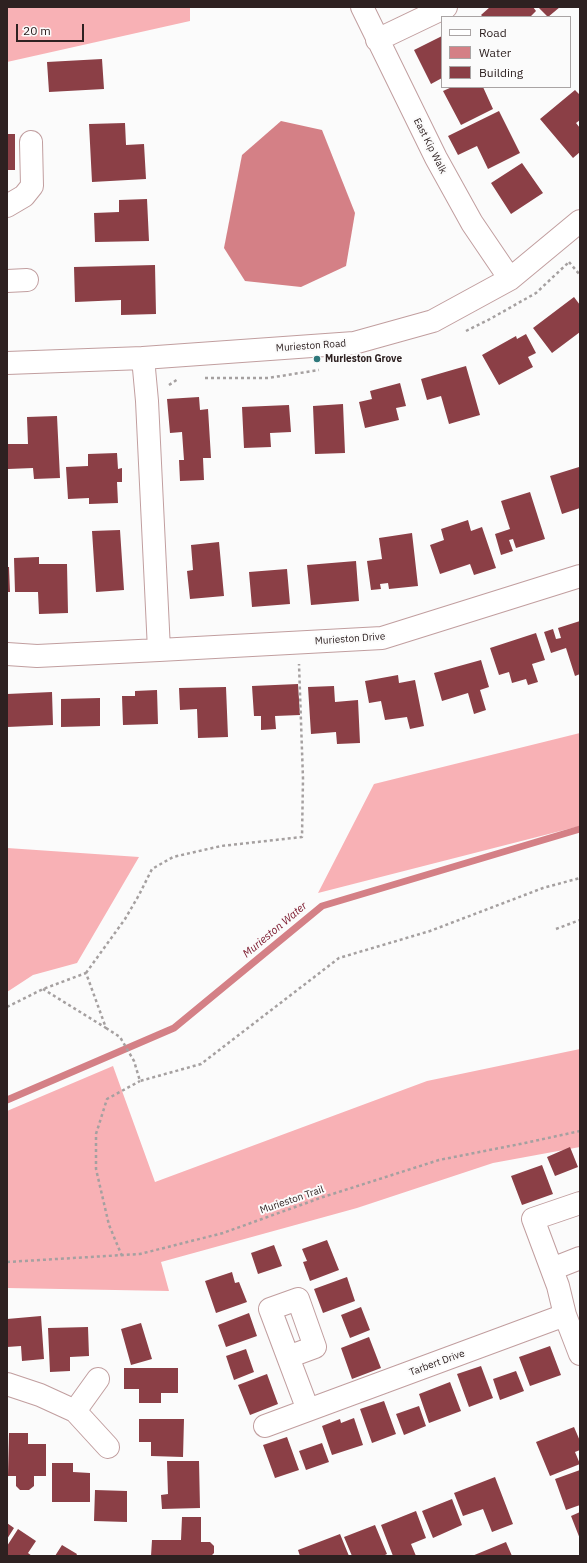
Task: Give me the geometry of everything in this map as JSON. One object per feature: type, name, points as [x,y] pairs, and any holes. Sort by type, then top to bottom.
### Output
[{"type":"street","name":"East Kip Walk","points":[[362,7],[436,158],[472,223],[510,279]]},
{"type":"street","points":[[377,40],[446,7]]},
{"type":"street","points":[[7,206],[24,196],[32,186],[31,142]]},
{"type":"street","name":"Murieston Road","points":[[7,363],[143,358],[354,343],[433,321],[510,279],[580,221]]},
{"type":"street","points":[[143,358],[147,401],[159,650]]},
{"type":"street","name":"Murieston Drive","points":[[7,654],[37,656],[382,638],[580,576]]},
{"type":"street","points":[[580,1202],[533,1219],[558,1286],[565,1315],[580,1354]]},
{"type":"street","points":[[552,1269],[580,1258]]},
{"type":"street","name":"Tarbert Drive","points":[[265,1426],[565,1315]]},
{"type":"street","points":[[288,1357],[308,1410]]},
{"type":"street","points":[[75,1411],[98,1379]]},
{"type":"street","points":[[7,1384],[40,1394],[75,1411],[108,1447]]},
{"type":"path","points":[[569,262],[580,275]]},
{"type":"path","points":[[7,1007],[43,989],[86,973],[139,895],[152,869],[173,857],[221,846],[302,837],[303,779],[299,642]]},
{"type":"path","points":[[122,1256],[109,1226],[96,1169],[96,1134],[107,1099],[140,1081],[200,1064],[339,958],[430,931],[543,888],[580,878]]},
{"type":"path","points":[[556,929],[580,920]]},
{"type":"path","points":[[86,973],[106,1028]]},
{"type":"path","points":[[43,989],[120,1037],[134,1061],[140,1081]]},
{"type":"path","name":"Murieston Trail","points":[[7,1262],[140,1254],[223,1233],[323,1197],[439,1160],[580,1131]]},
{"type":"shaded area","points":[[7,7],[190,7],[190,21],[7,62]]},
{"type":"shaded area","points":[[580,733],[580,826],[318,893],[374,784]]},
{"type":"shaded area","points":[[7,848],[139,857],[77,963],[33,975],[7,992]]},
{"type":"shaded area","points":[[580,1049],[580,1147],[493,1163],[357,1208],[161,1262],[169,1291],[7,1288],[7,1111],[113,1066],[155,1182],[427,1081]]},
{"type":"water","points":[[281,121],[322,130],[355,213],[346,266],[301,287],[245,281],[224,248],[242,155]]},
{"type":"building","points":[[490,7],[533,7],[536,11],[531,16],[481,15]]},
{"type":"building","points":[[538,7],[560,7],[549,16],[547,16]]},
{"type":"building","points":[[441,36],[441,79],[431,84],[414,50]]},
{"type":"building","points":[[102,59],[104,89],[49,92],[47,62]]},
{"type":"building","points":[[450,88],[483,88],[493,109],[461,125],[443,91]]},
{"type":"building","points":[[575,90],[580,95],[580,120],[576,123],[580,128],[580,152],[573,158],[540,119]]},
{"type":"building","points":[[499,111],[520,153],[488,169],[477,146],[458,155],[448,136]]},
{"type":"building","points":[[125,123],[126,145],[144,144],[146,179],[92,182],[89,124]]},
{"type":"building","points":[[7,134],[15,134],[15,170],[7,170]]},
{"type":"building","points":[[522,163],[543,193],[511,214],[491,183]]},
{"type":"building","points":[[147,199],[149,241],[95,242],[94,213],[119,212],[119,200]]},
{"type":"building","points":[[155,265],[156,314],[121,315],[121,300],[75,302],[74,267]]},
{"type":"building","points":[[574,297],[580,305],[580,332],[552,353],[533,328]]},
{"type":"building","points":[[526,334],[536,353],[528,357],[533,367],[499,385],[482,355],[516,336],[517,339]]},
{"type":"building","points":[[466,366],[480,415],[449,424],[441,396],[427,400],[421,379]]},
{"type":"building","points":[[400,383],[406,406],[396,408],[399,420],[365,428],[359,402],[372,399],[370,391]]},
{"type":"building","points":[[199,397],[200,410],[208,409],[211,458],[203,458],[204,480],[180,481],[179,460],[184,460],[182,432],[170,433],[167,399]]},
{"type":"building","points":[[343,404],[345,453],[315,454],[313,406]]},
{"type":"building","points":[[289,405],[291,432],[270,433],[271,447],[244,448],[242,407]]},
{"type":"building","points":[[57,416],[60,478],[34,479],[33,468],[8,469],[7,444],[28,444],[27,417]]},
{"type":"building","points":[[117,453],[118,469],[122,468],[122,482],[117,482],[118,503],[89,504],[89,498],[68,499],[66,467],[88,466],[88,454]]},
{"type":"building","points":[[579,467],[580,508],[562,514],[550,476]]},
{"type":"building","points":[[530,492],[545,539],[516,548],[513,539],[509,540],[513,551],[501,555],[495,534],[510,529],[501,501]]},
{"type":"building","points":[[468,520],[471,531],[482,527],[496,568],[474,575],[470,564],[440,574],[430,545],[444,540],[441,529]]},
{"type":"building","points":[[120,530],[124,590],[96,592],[92,531]]},
{"type":"building","points":[[412,533],[418,586],[389,589],[388,583],[380,584],[381,589],[371,590],[367,561],[382,559],[379,538]]},
{"type":"building","points":[[219,542],[224,596],[190,599],[187,571],[193,570],[191,545]]},
{"type":"building","points":[[39,557],[39,564],[67,564],[68,613],[39,614],[38,592],[15,592],[14,558]]},
{"type":"building","points":[[356,561],[359,601],[311,605],[307,565]]},
{"type":"building","points":[[7,567],[9,567],[10,592],[7,592]]},
{"type":"building","points":[[287,569],[290,604],[252,607],[249,572]]},
{"type":"building","points":[[580,621],[580,674],[575,676],[566,648],[551,653],[544,632],[553,629],[556,639],[561,638],[558,628]]},
{"type":"building","points":[[536,633],[545,660],[532,664],[538,682],[528,685],[526,679],[512,683],[509,672],[499,675],[490,648]]},
{"type":"building","points":[[481,660],[489,687],[480,690],[486,710],[474,714],[468,693],[442,701],[434,673]]},
{"type":"building","points":[[398,675],[399,683],[415,680],[424,726],[410,729],[407,717],[385,720],[381,701],[369,703],[365,681]]},
{"type":"building","points":[[298,684],[300,715],[275,716],[276,729],[261,730],[261,716],[254,716],[252,686]]},
{"type":"building","points":[[334,686],[335,702],[358,700],[360,743],[337,744],[336,732],[311,734],[308,687]]},
{"type":"building","points":[[226,687],[228,737],[198,738],[197,709],[180,710],[179,688]]},
{"type":"building","points":[[157,690],[158,724],[123,725],[122,696],[135,696],[135,691]]},
{"type":"building","points":[[52,692],[53,725],[7,727],[7,694]]},
{"type":"building","points":[[100,698],[100,726],[61,727],[61,699]]},
{"type":"building","points":[[570,1147],[578,1167],[555,1176],[547,1157]]},
{"type":"building","points":[[542,1165],[553,1194],[522,1205],[511,1176]]},
{"type":"building","points":[[327,1240],[339,1270],[310,1281],[303,1262],[307,1261],[302,1249]]},
{"type":"building","points":[[274,1245],[282,1266],[258,1274],[251,1253]]},
{"type":"building","points":[[232,1272],[235,1283],[239,1282],[247,1302],[216,1313],[205,1281]]},
{"type":"building","points":[[347,1277],[355,1301],[323,1313],[314,1289]]},
{"type":"building","points":[[361,1307],[370,1330],[350,1338],[341,1315]]},
{"type":"building","points":[[249,1313],[257,1336],[226,1347],[218,1325]]},
{"type":"building","points":[[41,1316],[44,1359],[22,1361],[21,1346],[7,1347],[7,1319]]},
{"type":"building","points":[[141,1323],[152,1359],[131,1365],[121,1329]]},
{"type":"building","points":[[88,1327],[89,1356],[70,1357],[70,1371],[50,1372],[48,1328]]},
{"type":"building","points":[[369,1337],[381,1368],[352,1379],[341,1348]]},
{"type":"building","points":[[550,1346],[561,1375],[530,1386],[519,1357]]},
{"type":"building","points":[[246,1349],[254,1372],[234,1380],[226,1356]]},
{"type":"building","points":[[481,1366],[493,1398],[469,1407],[457,1374]]},
{"type":"building","points":[[124,1368],[178,1368],[178,1393],[161,1393],[161,1403],[139,1403],[139,1389],[124,1389]]},
{"type":"building","points":[[516,1371],[524,1391],[500,1400],[493,1379]]},
{"type":"building","points":[[267,1374],[278,1404],[250,1415],[238,1385]]},
{"type":"building","points":[[450,1382],[461,1411],[429,1423],[419,1394]]},
{"type":"building","points":[[384,1401],[396,1434],[372,1443],[360,1409]]},
{"type":"building","points":[[419,1406],[426,1426],[404,1435],[396,1414]]},
{"type":"building","points":[[354,1418],[363,1445],[332,1455],[322,1426],[340,1419],[341,1423]]},
{"type":"building","points":[[139,1419],[184,1419],[183,1457],[151,1456],[151,1442],[139,1442]]},
{"type":"building","points":[[574,1427],[580,1441],[580,1450],[575,1452],[580,1464],[550,1476],[536,1442]]},
{"type":"building","points":[[9,1433],[28,1433],[28,1444],[46,1444],[46,1476],[34,1476],[34,1486],[29,1490],[20,1490],[16,1486],[16,1476],[8,1476]]},
{"type":"building","points":[[287,1437],[299,1470],[275,1478],[263,1445]]},
{"type":"building","points":[[322,1443],[329,1462],[306,1470],[299,1451]]},
{"type":"building","points":[[167,1461],[199,1461],[200,1508],[162,1509],[161,1495],[168,1494]]},
{"type":"building","points":[[52,1463],[73,1463],[73,1472],[90,1473],[90,1502],[52,1502]]},
{"type":"building","points":[[580,1470],[580,1505],[566,1510],[555,1479]]},
{"type":"building","points":[[495,1477],[513,1524],[492,1532],[483,1509],[463,1516],[454,1493]]},
{"type":"building","points":[[95,1490],[127,1491],[127,1522],[94,1521]]},
{"type":"building","points":[[452,1499],[462,1525],[433,1538],[422,1511]]},
{"type":"building","points":[[416,1511],[426,1538],[411,1544],[416,1556],[393,1556],[381,1525]]},
{"type":"building","points":[[580,1512],[580,1539],[571,1516]]},
{"type":"building","points":[[182,1517],[201,1517],[201,1542],[210,1542],[214,1546],[214,1553],[211,1556],[151,1556],[152,1540],[181,1540]]},
{"type":"building","points":[[7,1523],[14,1528],[7,1539]]},
{"type":"building","points":[[375,1525],[387,1554],[383,1556],[352,1556],[344,1537]]},
{"type":"building","points":[[18,1529],[36,1541],[28,1553],[32,1556],[7,1556],[7,1546]]},
{"type":"building","points":[[340,1534],[349,1556],[300,1556],[298,1550]]},
{"type":"building","points":[[506,1542],[512,1556],[472,1556]]},
{"type":"building","points":[[62,1545],[77,1554],[76,1556],[55,1556]]},
{"type":"waterway","name":"Murieston Water","points":[[7,1100],[174,1028],[322,906],[580,829]]},
{"type":"place","name":"Murieston Grove","points":[[317,359]]}]
